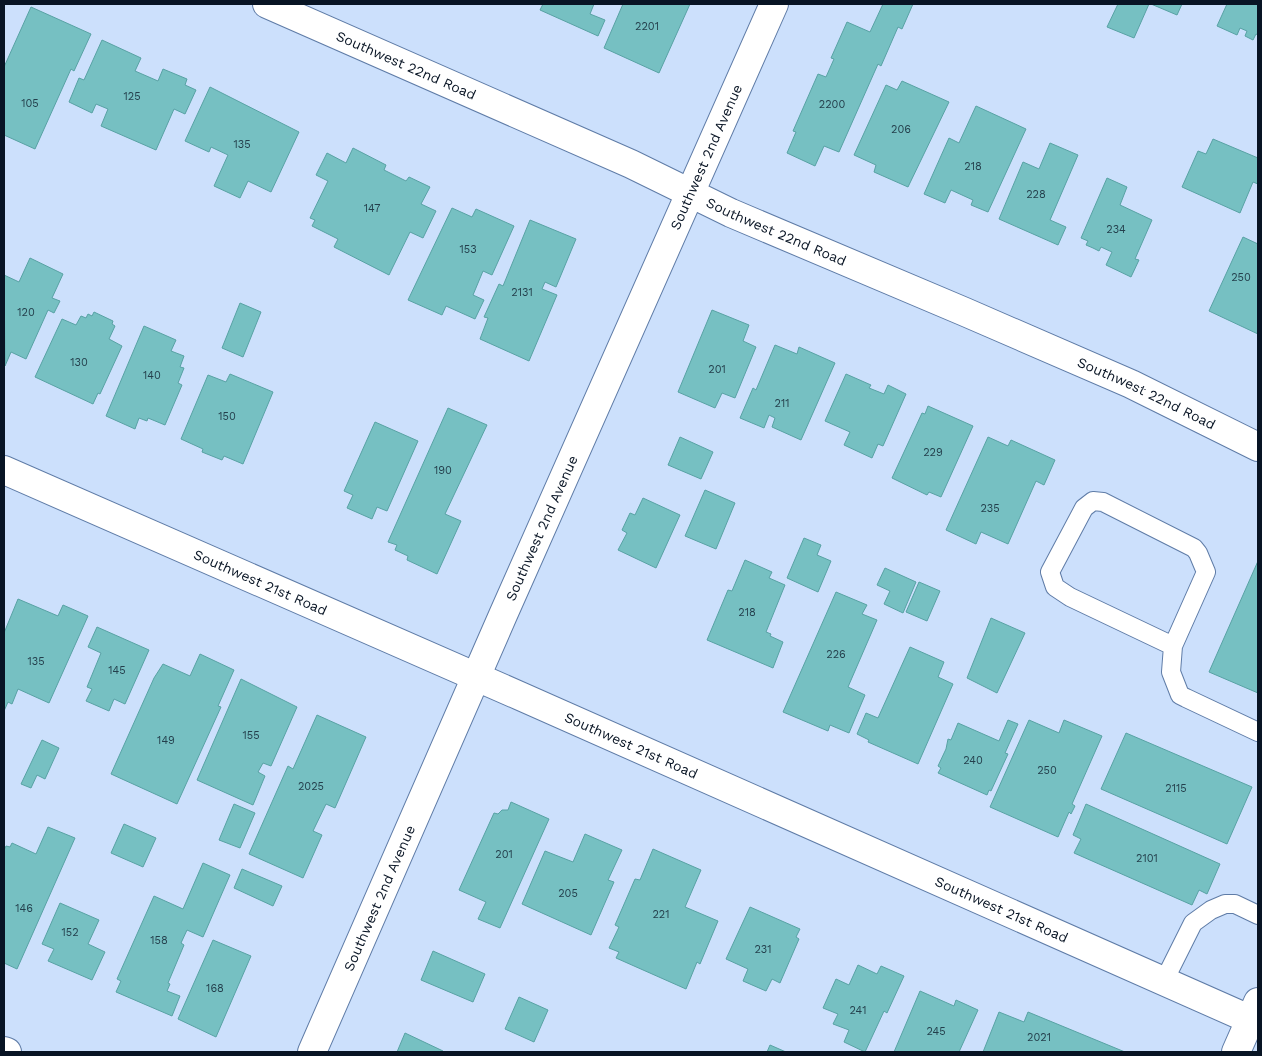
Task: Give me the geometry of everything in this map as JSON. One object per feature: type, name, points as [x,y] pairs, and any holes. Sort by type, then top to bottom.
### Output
[{"type":"street","name":"Southwest 22nd Road","points":[[267,4],[622,160],[690,194],[1131,384],[1258,447]]},
{"type":"street","name":"Southwest 2nd Avenue","points":[[312,1052],[774,4]]},
{"type":"street","name":"Southwest 21st Road","points":[[4,470],[1164,981],[1256,1015]]},
{"type":"street","points":[[1236,1052],[1256,1015]]},
{"type":"lane","points":[[1173,646],[1070,597],[1055,587],[1050,572],[1084,508],[1093,502],[1103,502],[1194,548],[1198,552],[1206,572],[1173,646],[1171,672],[1180,695],[1258,732]]},
{"type":"lane","points":[[1164,981],[1193,923],[1211,910],[1225,904],[1235,904],[1258,915]]},
{"type":"building","points":[[543,4],[594,4],[590,14],[605,20],[598,36],[540,10]]},
{"type":"building","points":[[623,4],[690,4],[659,73],[604,48]]},
{"type":"building","points":[[883,4],[913,4],[902,29],[898,27],[881,66],[878,64],[839,152],[824,146],[815,166],[787,153],[796,132],[793,131],[818,74],[826,77],[834,59],[831,58],[847,22],[870,32]]},
{"type":"building","points":[[1118,4],[1149,4],[1134,38],[1107,27]]},
{"type":"building","points":[[1151,4],[1182,4],[1177,15]]},
{"type":"building","points":[[1227,4],[1258,4],[1258,35],[1256,34],[1253,40],[1245,36],[1247,31],[1240,28],[1237,35],[1217,26]]},
{"type":"building","points":[[31,7],[91,34],[74,71],[71,69],[35,149],[4,135],[4,67]]},
{"type":"building","points":[[102,40],[141,58],[135,71],[158,81],[163,69],[187,79],[185,85],[196,90],[185,114],[174,109],[156,150],[101,126],[108,109],[96,104],[92,113],[69,102],[79,78],[84,80]]},
{"type":"building","points":[[902,81],[949,102],[908,187],[874,172],[876,165],[854,155],[886,85],[897,90]]},
{"type":"building","points":[[210,87],[299,132],[271,192],[248,181],[240,198],[214,186],[228,155],[211,147],[209,152],[185,141]]},
{"type":"building","points":[[976,106],[1026,129],[988,212],[971,205],[973,200],[951,190],[945,203],[924,194],[949,138],[959,143]]},
{"type":"building","points":[[1213,139],[1258,158],[1258,184],[1253,182],[1240,213],[1182,187],[1198,151],[1206,154]]},
{"type":"building","points":[[1050,143],[1078,155],[1050,220],[1066,227],[1058,245],[999,219],[1023,162],[1039,169]]},
{"type":"building","points":[[353,148],[386,165],[384,170],[406,181],[409,177],[430,187],[421,204],[436,211],[423,238],[410,232],[389,275],[334,247],[338,239],[312,226],[315,220],[310,218],[328,181],[316,175],[327,153],[346,163]]},
{"type":"building","points":[[1107,178],[1127,187],[1120,205],[1152,220],[1135,259],[1139,260],[1131,277],[1106,265],[1112,252],[1101,247],[1099,251],[1086,245],[1088,241],[1081,238]]},
{"type":"building","points":[[452,208],[472,217],[476,209],[514,226],[492,275],[483,271],[473,295],[484,300],[475,319],[446,306],[442,315],[408,300]]},
{"type":"building","points":[[530,220],[576,239],[556,287],[545,282],[542,289],[557,295],[529,361],[480,339],[488,318],[484,317],[499,284],[503,286]]},
{"type":"building","points":[[1243,237],[1258,244],[1258,334],[1209,311]]},
{"type":"building","points":[[30,258],[63,274],[52,298],[60,301],[54,313],[48,310],[26,359],[11,352],[5,366],[4,275],[19,282]]},
{"type":"building","points":[[240,303],[261,312],[243,357],[222,348]]},
{"type":"building","points":[[712,310],[749,325],[743,341],[756,347],[735,398],[722,393],[715,408],[678,392]]},
{"type":"building","points":[[94,312],[113,321],[112,324],[115,326],[109,339],[122,346],[100,394],[98,393],[93,404],[35,377],[62,319],[76,325],[81,316],[86,318],[88,314],[92,316]]},
{"type":"building","points":[[144,326],[176,340],[171,351],[184,356],[180,367],[184,368],[178,383],[182,385],[165,425],[148,418],[147,421],[139,418],[135,429],[106,416]]},
{"type":"building","points":[[775,345],[797,354],[799,347],[835,363],[801,440],[772,427],[775,418],[769,415],[764,428],[740,418],[753,388],[756,390]]},
{"type":"building","points":[[230,374],[273,392],[243,464],[224,456],[222,460],[202,452],[203,449],[181,439],[208,375],[226,382]]},
{"type":"building","points":[[846,374],[871,385],[869,388],[884,394],[888,385],[906,394],[883,446],[878,444],[872,458],[844,445],[850,432],[825,421]]},
{"type":"building","points":[[928,406],[973,426],[941,497],[929,492],[927,495],[892,478],[922,413],[925,414]]},
{"type":"building","points":[[448,408],[487,425],[445,514],[461,521],[437,574],[407,560],[408,556],[395,550],[397,545],[388,542]]},
{"type":"building","points":[[375,422],[418,441],[387,511],[377,507],[372,519],[347,508],[353,495],[344,491]]},
{"type":"building","points":[[680,437],[713,452],[701,479],[668,465]]},
{"type":"building","points":[[988,437],[1008,446],[1011,440],[1055,460],[1044,485],[1036,481],[1008,544],[981,532],[976,544],[946,530]]},
{"type":"building","points":[[705,490],[735,503],[716,549],[685,536]]},
{"type":"building","points":[[643,498],[680,515],[656,568],[618,550],[627,533],[622,530],[630,513],[635,515]]},
{"type":"building","points":[[804,538],[821,545],[817,555],[831,561],[818,592],[787,578]]},
{"type":"building","points":[[745,560],[772,572],[769,578],[785,585],[766,632],[783,642],[773,668],[707,640],[728,590],[732,591]]},
{"type":"building","points":[[1258,561],[1258,693],[1209,672]]},
{"type":"building","points":[[885,568],[916,582],[903,613],[884,604],[890,591],[877,585]]},
{"type":"building","points":[[919,582],[940,591],[927,621],[906,612]]},
{"type":"building","points":[[836,592],[867,605],[862,614],[877,620],[848,687],[865,695],[849,733],[830,725],[828,731],[783,712]]},
{"type":"building","points":[[18,599],[58,616],[63,605],[88,616],[49,703],[18,689],[12,704],[8,702],[4,711],[4,633]]},
{"type":"building","points":[[991,618],[1025,633],[997,693],[967,678]]},
{"type":"building","points":[[97,627],[149,650],[125,704],[114,699],[109,711],[86,701],[92,689],[87,687],[101,653],[88,647]]},
{"type":"building","points":[[910,647],[944,662],[938,677],[953,684],[918,764],[868,742],[869,740],[857,734],[866,713],[878,718]]},
{"type":"building","points":[[200,654],[234,670],[218,706],[221,707],[177,804],[111,774],[154,678],[163,664],[190,676]]},
{"type":"building","points":[[241,679],[297,707],[271,766],[263,763],[258,772],[265,776],[253,805],[197,780]]},
{"type":"building","points":[[317,715],[366,737],[335,808],[326,804],[313,831],[322,835],[303,878],[249,854],[288,766],[293,769]]},
{"type":"building","points":[[1008,720],[1018,724],[1005,753],[1008,754],[991,791],[989,790],[987,795],[938,773],[941,768],[938,766],[946,749],[948,739],[951,740],[958,723],[999,741]]},
{"type":"building","points":[[1029,720],[1059,733],[1064,720],[1102,736],[1072,804],[1075,806],[1071,814],[1069,812],[1058,837],[990,807]]},
{"type":"building","points":[[1126,733],[1252,787],[1227,844],[1101,789]]},
{"type":"building","points":[[42,740],[59,748],[45,779],[37,775],[31,788],[21,784]]},
{"type":"building","points":[[511,802],[549,819],[500,928],[478,919],[486,902],[459,890],[494,813],[498,814],[502,810],[508,810]]},
{"type":"building","points":[[234,804],[255,813],[240,848],[219,840]]},
{"type":"building","points":[[1086,804],[1220,864],[1207,894],[1199,890],[1192,905],[1074,853],[1081,839],[1073,835]]},
{"type":"building","points":[[124,824],[156,838],[143,867],[111,853]]},
{"type":"building","points":[[48,827],[75,838],[17,969],[4,963],[4,850],[6,846],[10,847],[12,843],[36,854]]},
{"type":"building","points":[[585,834],[622,850],[608,880],[614,882],[591,935],[522,904],[545,851],[573,862]]},
{"type":"building","points":[[653,849],[701,870],[685,907],[718,921],[700,964],[697,962],[686,989],[616,958],[619,952],[609,948],[619,927],[615,925],[635,879],[640,880]]},
{"type":"building","points":[[203,863],[230,875],[203,937],[187,930],[181,943],[184,945],[168,983],[170,984],[167,991],[180,996],[172,1016],[116,992],[121,981],[117,979],[154,896],[183,909]]},
{"type":"building","points":[[242,869],[282,886],[273,906],[234,888]]},
{"type":"building","points":[[60,903],[99,920],[88,944],[105,952],[92,980],[48,961],[54,949],[42,944]]},
{"type":"building","points":[[750,907],[800,929],[796,937],[799,939],[780,983],[772,979],[766,991],[743,981],[748,969],[726,959]]},
{"type":"building","points":[[213,940],[251,956],[216,1037],[178,1019]]},
{"type":"building","points":[[433,951],[485,974],[473,1002],[421,980]]},
{"type":"building","points":[[858,965],[877,974],[881,966],[904,976],[887,1013],[884,1011],[865,1052],[844,1042],[849,1030],[833,1024],[838,1014],[823,1008],[836,979],[849,985]]},
{"type":"building","points":[[920,991],[954,1006],[956,1000],[978,1010],[959,1052],[894,1052]]},
{"type":"building","points":[[519,997],[548,1010],[534,1042],[505,1029]]},
{"type":"building","points":[[999,1012],[1024,1022],[1028,1012],[1125,1052],[983,1052]]},
{"type":"building","points":[[405,1033],[443,1051],[397,1052]]},
{"type":"building","points":[[770,1045],[786,1052],[767,1052]]}]
